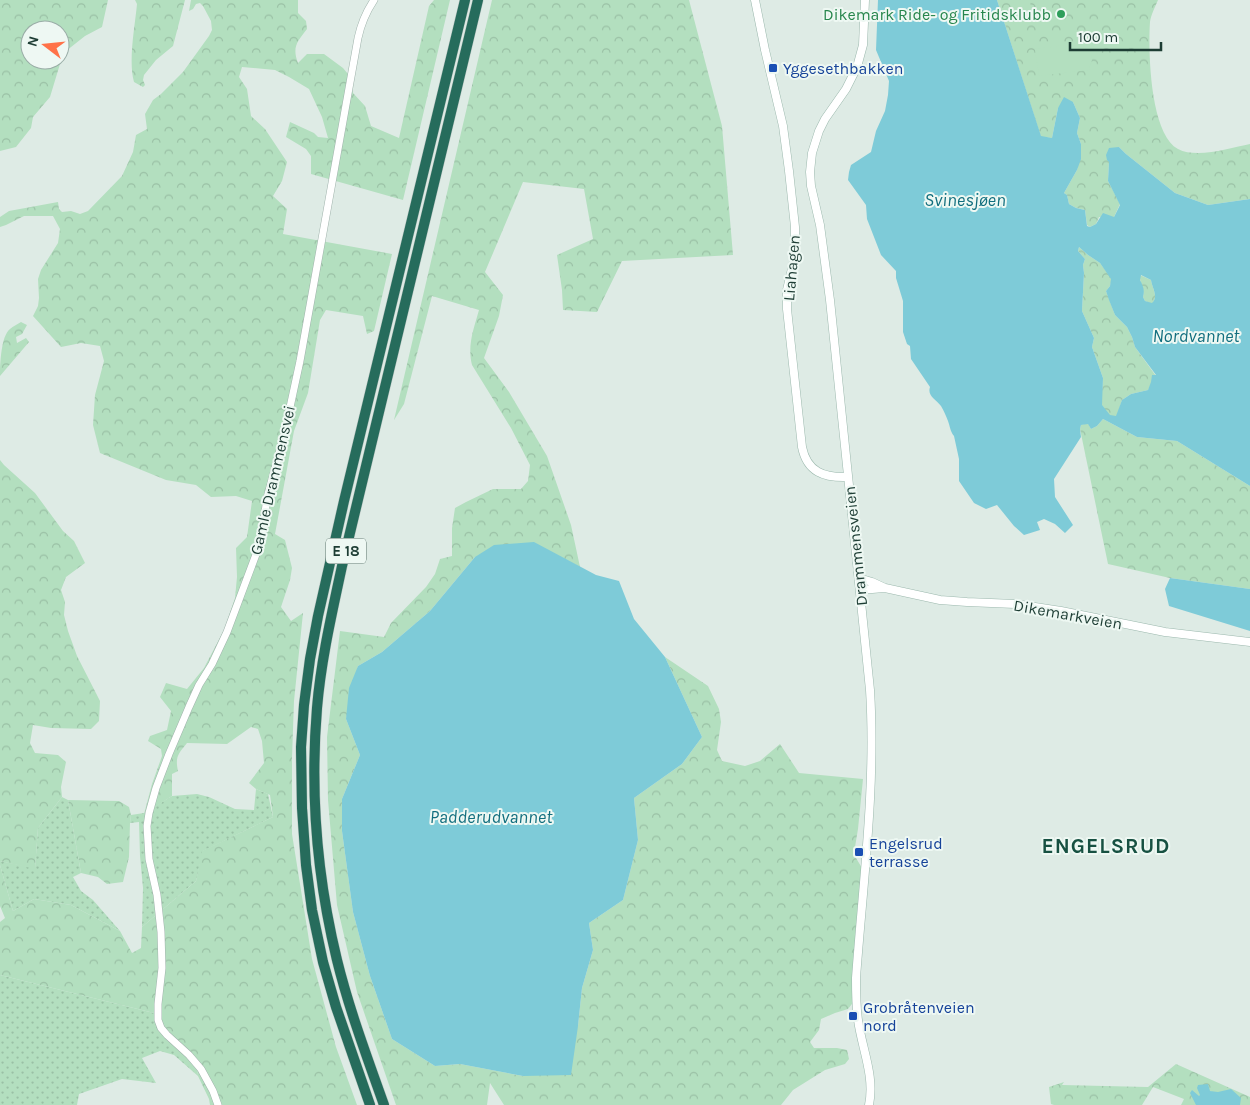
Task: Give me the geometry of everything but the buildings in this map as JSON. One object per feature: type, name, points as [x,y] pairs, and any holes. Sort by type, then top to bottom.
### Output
[{"type":"highway","name":"E 18","points":[[370,1105],[336,1007],[312,910],[306,865],[302,808],[304,705],[318,616],[344,501],[465,0]]},
{"type":"highway","name":"E 18","points":[[384,1105],[349,1002],[337,960],[326,908],[319,863],[314,808],[314,749],[317,707],[323,660],[342,566],[478,0]]},
{"type":"main road","name":"Liahagen","points":[[755,0],[783,126],[795,227],[795,248],[787,309],[802,447],[807,462],[818,472],[836,477],[848,477]]},
{"type":"main road","name":"Drammensveien","points":[[865,0],[863,39],[858,62],[846,88],[819,131],[812,154],[810,172],[811,186],[820,225],[830,300],[870,690],[872,749],[869,822],[856,996],[858,1022],[871,1085],[869,1105]]},
{"type":"main road","name":"Dikemarkveien","points":[[859,580],[940,600],[1015,604],[1061,611],[1165,632],[1250,642]]},
{"type":"main road","name":"Dikemarkveien","points":[[860,590],[886,588]]},
{"type":"street","name":"Gamle Drammensvei","points":[[218,1105],[213,1090],[201,1069],[159,1024],[157,1013],[162,968],[161,932],[157,895],[149,859],[147,826],[156,788],[182,723],[226,632],[261,541],[267,498],[284,435],[300,361],[358,38],[364,18],[374,0]]},
{"type":"green space","points":[[0,0],[108,0],[102,27],[85,36],[70,48],[70,20],[20,20],[20,70],[58,70],[50,97],[33,117],[31,128],[16,147],[0,151]]},
{"type":"green space","points":[[135,0],[185,0],[173,46],[156,60],[144,75],[145,85],[143,87],[134,82],[132,74],[137,4]]},
{"type":"green space","points":[[191,0],[298,0],[298,13],[306,21],[307,29],[296,45],[295,53],[298,63],[307,54],[324,54],[343,68],[348,74],[353,93],[365,106],[371,126],[399,138],[429,6],[434,0],[450,0],[403,200],[311,174],[311,156],[306,149],[286,137],[290,122],[314,133],[318,137],[328,138],[322,117],[309,89],[275,70],[242,67],[239,77],[247,89],[251,116],[265,129],[287,162],[282,181],[273,196],[287,209],[283,234],[392,254],[374,331],[367,334],[363,316],[326,310],[320,320],[308,393],[294,431],[275,534],[285,540],[292,568],[281,607],[291,621],[303,613],[294,701],[292,834],[312,959],[336,1047],[357,1105],[210,1105],[198,1076],[196,1060],[164,1031],[158,1014],[0,975],[0,922],[5,918],[0,906],[0,865],[13,911],[34,899],[71,905],[120,931],[132,953],[141,948],[142,927],[196,881],[202,851],[273,817],[270,795],[256,789],[249,783],[264,763],[262,741],[258,729],[251,727],[227,744],[187,743],[178,756],[178,771],[172,774],[172,796],[144,814],[162,756],[161,749],[148,741],[150,736],[167,730],[171,711],[160,697],[166,683],[187,689],[204,668],[224,630],[235,598],[237,577],[236,548],[247,537],[252,501],[236,496],[211,497],[196,485],[166,480],[100,453],[93,425],[95,395],[104,361],[100,346],[81,343],[61,347],[33,316],[38,306],[38,279],[41,270],[58,243],[60,229],[53,216],[24,216],[0,227],[0,217],[9,211],[58,202],[59,209],[62,212],[71,211],[80,214],[88,211],[122,176],[133,152],[136,135],[147,129],[145,114],[153,100],[183,72],[212,30],[211,21],[200,3],[196,4],[189,11]]},
{"type":"green space","points":[[492,0],[689,0],[722,126],[733,255],[622,261],[597,312],[563,310],[557,255],[593,239],[584,189],[523,182],[485,272],[503,295],[499,316],[484,358],[509,392],[547,456],[571,525],[580,567],[568,561],[475,557],[430,611],[382,652],[358,666],[346,719],[360,755],[342,799],[342,831],[353,912],[370,976],[392,1039],[435,1066],[460,1064],[523,1076],[578,1026],[582,988],[593,950],[589,923],[623,900],[638,840],[634,798],[682,764],[702,737],[665,657],[708,686],[719,709],[721,722],[717,750],[722,761],[745,766],[760,761],[780,744],[799,773],[863,779],[855,847],[856,858],[862,868],[859,995],[848,1009],[821,1019],[819,1030],[810,1042],[814,1048],[847,1050],[849,1059],[845,1064],[825,1070],[793,1090],[781,1105],[504,1105],[490,1083],[487,1105],[396,1105],[357,992],[337,905],[328,800],[327,737],[340,631],[384,637],[391,623],[426,587],[435,574],[440,559],[452,556],[452,528],[455,508],[493,489],[521,489],[528,481],[530,465],[511,428],[472,365],[470,350],[479,310],[432,296],[404,404],[394,420]]},
{"type":"green space","points":[[997,0],[1158,0],[1150,22],[1150,52],[1156,110],[1162,127],[1169,140],[1178,149],[1186,152],[1214,152],[1250,144],[1250,199],[1208,205],[1175,193],[1119,147],[1109,162],[1108,181],[1120,204],[1114,217],[1099,217],[1096,224],[1090,227],[1087,225],[1085,210],[1069,204],[1067,195],[1064,193],[1077,170],[1081,144],[1077,133],[1080,118],[1073,102],[1058,108],[1052,138],[1041,137]]},
{"type":"green space","points":[[1013,0],[1030,0],[1031,9],[1016,13]]},
{"type":"green space","points":[[1089,42],[1092,60],[1089,70],[1039,76],[1035,49]]},
{"type":"green space","points":[[1079,247],[1100,263],[1112,279],[1106,291],[1115,315],[1127,327],[1135,347],[1156,376],[1148,390],[1131,394],[1122,400],[1117,416],[1110,416],[1101,405],[1103,378],[1092,347],[1094,338],[1082,311],[1083,265],[1085,259],[1078,251]]},
{"type":"green space","points":[[1140,275],[1151,280],[1155,295],[1152,304],[1145,301],[1143,297]]},
{"type":"green space","points":[[21,322],[27,325],[22,334],[16,337],[17,343],[26,338],[29,342],[0,376],[5,338],[10,329]]},
{"type":"green space","points":[[1103,419],[1137,437],[1177,441],[1250,486],[1250,589],[1170,578],[1108,564],[1080,429],[1081,425],[1088,423],[1091,429],[1097,426]]},
{"type":"green space","points":[[0,460],[35,493],[63,531],[74,541],[85,563],[66,577],[61,590],[65,602],[64,615],[68,631],[77,656],[100,701],[99,721],[91,729],[51,728],[33,725],[30,743],[35,753],[58,755],[66,762],[61,787],[62,797],[38,828],[35,869],[0,861]]},
{"type":"green space","points":[[256,789],[268,794],[273,817],[203,851],[196,881],[142,927],[143,888],[139,822],[130,823],[131,815],[144,813],[172,796],[197,794],[209,797],[235,809],[254,810]]},
{"type":"green space","points":[[62,797],[68,800],[81,873],[73,877],[81,891],[93,900],[120,931],[71,905],[34,899],[13,911],[0,861],[35,868],[38,828]]},
{"type":"green space","points":[[68,800],[119,801],[129,807],[131,815],[129,857],[123,882],[107,884],[98,877],[81,873]]},
{"type":"green space","points":[[0,975],[158,1014],[196,1060],[198,1076],[174,1055],[160,1051],[142,1058],[156,1083],[122,1079],[79,1094],[77,1105],[0,1105]]},
{"type":"green space","points":[[1176,1064],[1250,1097],[1250,1105],[1240,1105],[1210,1091],[1202,1105],[1181,1105],[1184,1099],[1153,1087],[1142,1105],[1051,1104],[1049,1087],[1064,1082],[1062,1085],[1148,1087]]},
{"type":"water","name":"Svinesjøen","points":[[878,0],[997,0],[1041,136],[1052,138],[1058,108],[1064,97],[1073,102],[1080,118],[1077,133],[1081,144],[1081,159],[1064,193],[1067,195],[1069,204],[1085,210],[1087,226],[1090,227],[1096,224],[1103,213],[1114,217],[1120,205],[1108,181],[1109,162],[1106,155],[1109,148],[1119,147],[1175,193],[1208,205],[1250,199],[1250,486],[1177,441],[1137,437],[1103,419],[1097,426],[1091,429],[1088,424],[1081,425],[1081,437],[1054,479],[1055,497],[1073,525],[1065,533],[1055,524],[1044,519],[1037,522],[1040,530],[1024,535],[997,505],[986,509],[974,503],[959,481],[959,459],[954,436],[946,415],[931,395],[930,387],[911,359],[910,346],[907,344],[903,332],[903,301],[896,278],[896,271],[881,255],[867,219],[866,205],[848,180],[851,165],[871,152],[876,131],[885,111],[889,81],[876,50]],"holes":[[[1079,247],[1100,263],[1111,279],[1110,286],[1106,291],[1115,315],[1127,327],[1135,347],[1156,375],[1152,375],[1148,390],[1131,394],[1122,400],[1116,416],[1110,415],[1102,405],[1103,378],[1092,347],[1094,338],[1082,311],[1083,265],[1085,259],[1078,251]],[[1141,275],[1151,280],[1155,295],[1152,303],[1145,301],[1143,297]]]},
{"type":"water","name":"Padderudvannet","points":[[534,542],[596,575],[619,581],[634,619],[665,657],[702,737],[682,764],[634,798],[638,840],[623,900],[589,923],[593,950],[582,988],[571,1075],[523,1076],[460,1064],[435,1066],[392,1039],[370,976],[353,912],[342,831],[342,799],[360,755],[346,719],[349,688],[358,666],[382,652],[430,611],[475,557],[494,545]]},
{"type":"water","points":[[1170,578],[1250,589],[1250,631],[1169,606],[1165,589]]},
{"type":"water","points":[[1208,1084],[1210,1091],[1218,1092],[1231,1089],[1241,1098],[1240,1105],[1196,1105],[1190,1093],[1192,1090],[1199,1096],[1198,1085]]},
{"type":"place","name":"Dikemark Ride- og Fritidsklubb","points":[[1061,14]]},
{"type":"place","name":"Yggesethbakken","points":[[773,68]]},
{"type":"place","name":"Engelsrud terrasse","points":[[859,852]]},
{"type":"place","name":"Grobråtenveien nord","points":[[853,1016]]},
{"type":"district","name":"ENGELSRUD","points":[[1106,846]]},
{"type":"water label","name":"Nordvannet","points":[[1196,336]]}]
